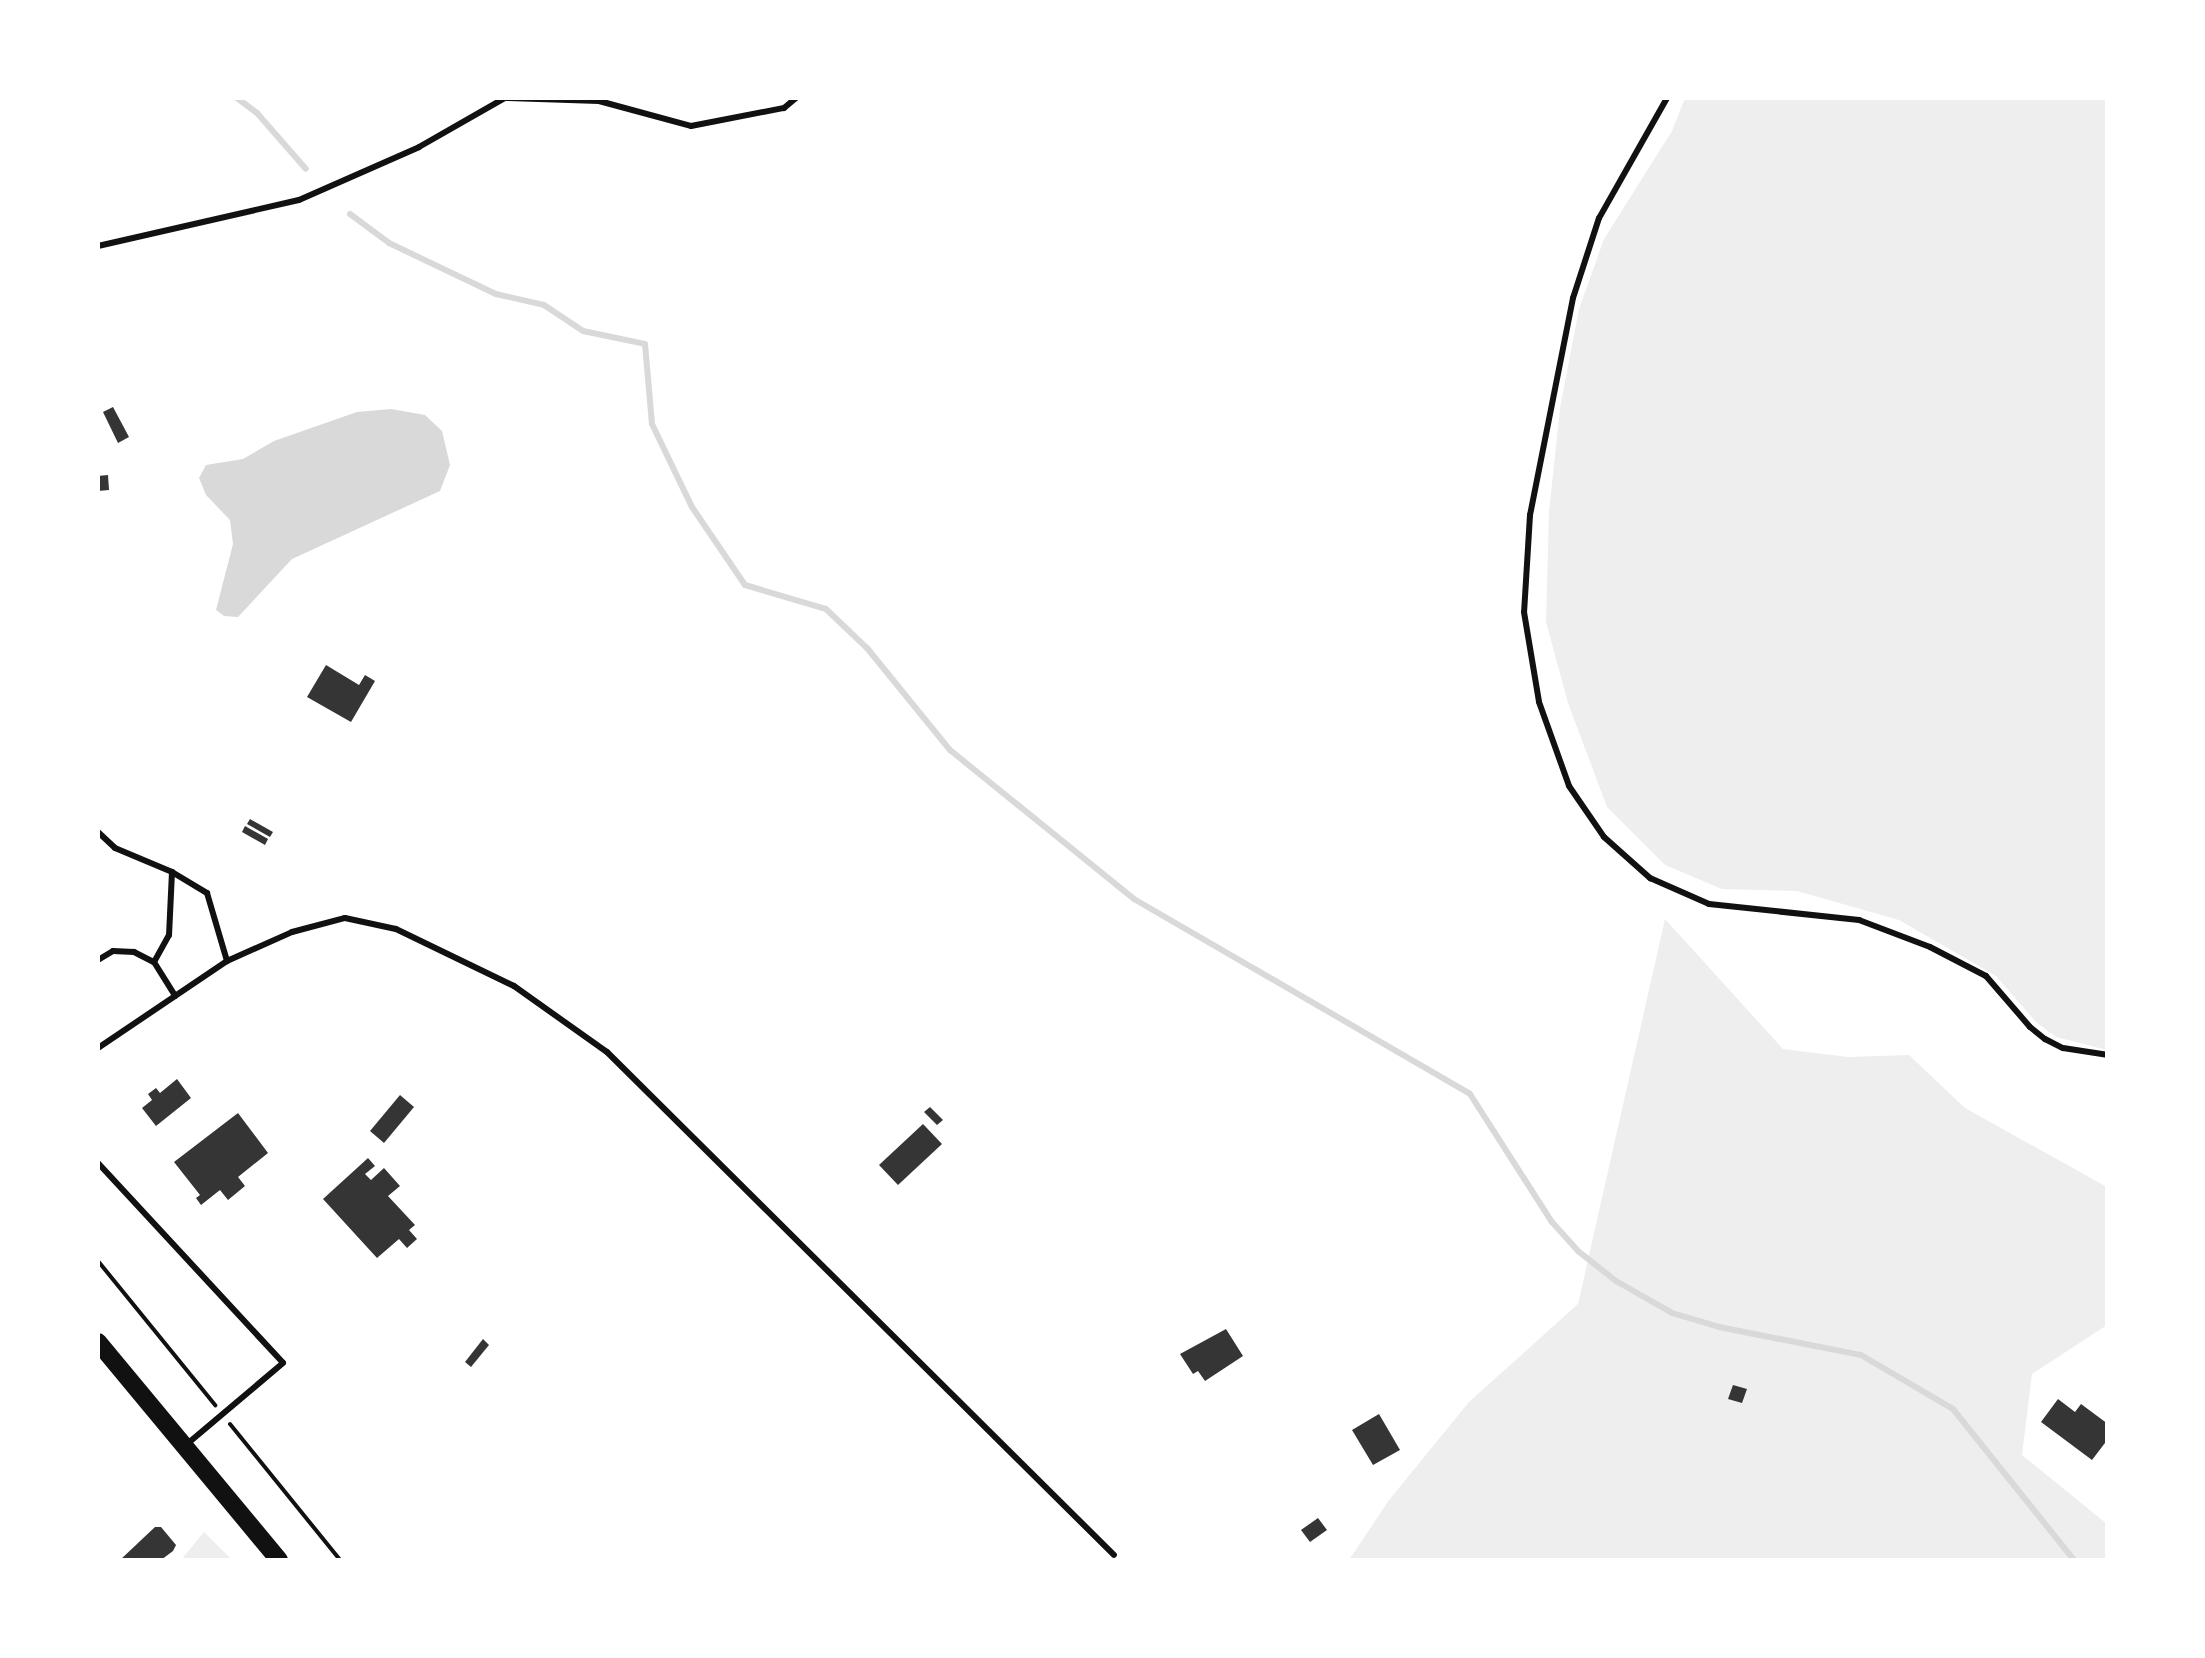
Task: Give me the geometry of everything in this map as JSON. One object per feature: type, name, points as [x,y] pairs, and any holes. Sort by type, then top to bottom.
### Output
[{"type":"street","points":[[98,1342],[279,1560]]},
{"type":"lane","points":[[98,246],[299,200],[420,147],[506,98],[599,101],[691,126],[784,108],[796,98]]},
{"type":"lane","points":[[1667,98],[1594,234],[1574,298],[1530,515],[1524,612],[1539,702],[1569,786],[1604,838],[1650,878],[1709,904],[1859,920],[1930,948],[1986,976],[2030,1028],[2063,1048],[2108,1055]]},
{"type":"lane","points":[[98,832],[115,848],[172,872],[207,893],[227,961]]},
{"type":"lane","points":[[154,962],[169,935],[172,872]]},
{"type":"lane","points":[[98,1048],[227,961],[292,932],[344,918],[396,929],[514,986],[620,1064],[1114,1555]]},
{"type":"lane","points":[[98,960],[113,950],[134,952],[154,962],[176,996]]},
{"type":"lane","points":[[98,1163],[283,1364],[185,1445]]},
{"type":"path","points":[[98,1261],[212,1402]]},
{"type":"path","points":[[234,1429],[340,1560]]},
{"type":"shaded area","points":[[1685,98],[2107,98],[2107,1050],[2056,1037],[2036,1022],[1996,976],[1899,920],[1797,891],[1722,889],[1665,865],[1607,807],[1568,703],[1546,622],[1549,512],[1560,408],[1579,309],[1604,239],[1672,131]]},
{"type":"shaded area","points":[[391,409],[425,415],[442,431],[450,465],[440,491],[292,559],[238,617],[224,616],[216,610],[233,544],[230,520],[206,495],[199,478],[206,465],[243,459],[274,441],[357,412]]},
{"type":"shaded area","points":[[1665,919],[1783,1049],[1848,1057],[1909,1055],[1965,1108],[2107,1187],[2107,1325],[2032,1374],[2022,1455],[2107,1524],[2107,1560],[1349,1560],[1389,1500],[1469,1402],[1578,1304]]},
{"type":"shaded area","points":[[204,1532],[232,1560],[181,1560]]},
{"type":"building","points":[[113,407],[129,437],[118,443],[103,412]]},
{"type":"building","points":[[108,475],[109,490],[98,491],[98,476]]},
{"type":"building","points":[[326,665],[359,685],[365,675],[375,681],[351,722],[307,697]]},
{"type":"building","points":[[250,819],[273,832],[270,837],[247,824]]},
{"type":"building","points":[[245,826],[268,839],[265,845],[242,832]]},
{"type":"building","points":[[177,1079],[191,1098],[156,1126],[142,1108],[152,1100],[148,1094],[156,1088],[160,1093]]},
{"type":"building","points":[[400,1095],[414,1107],[384,1143],[370,1131]]},
{"type":"building","points":[[930,1107],[943,1120],[937,1125],[924,1112]]},
{"type":"building","points":[[238,1113],[268,1153],[238,1177],[245,1186],[228,1200],[220,1190],[201,1205],[196,1198],[200,1195],[174,1162]]},
{"type":"building","points":[[923,1124],[942,1144],[898,1185],[879,1165]]},
{"type":"building","points":[[368,1158],[375,1166],[365,1174],[371,1180],[384,1168],[400,1186],[388,1196],[415,1225],[409,1230],[417,1239],[407,1248],[399,1239],[377,1258],[323,1199]]},
{"type":"building","points":[[1226,1329],[1243,1356],[1205,1381],[1198,1371],[1193,1374],[1180,1354]]},
{"type":"building","points":[[483,1339],[489,1345],[471,1367],[465,1362]]},
{"type":"building","points":[[1733,1385],[1747,1389],[1742,1403],[1728,1399]]},
{"type":"building","points":[[2058,1399],[2075,1412],[2081,1404],[2108,1424],[2108,1439],[2092,1460],[2041,1422]]},
{"type":"building","points":[[1379,1414],[1400,1450],[1373,1465],[1352,1430]]},
{"type":"building","points":[[1318,1518],[1327,1530],[1310,1542],[1301,1530]]},
{"type":"building","points":[[155,1527],[161,1527],[176,1545],[173,1551],[161,1560],[120,1560]]},
{"type":"waterway","points":[[237,98],[257,113],[306,169]]},
{"type":"waterway","points":[[350,214],[389,243],[496,294],[544,305],[583,331],[645,344],[652,424],[692,507],[745,585],[826,609],[867,648],[950,750],[1134,899],[1470,1094],[1552,1222],[1578,1251],[1616,1281],[1672,1313],[1719,1327],[1861,1355],[1953,1409],[2074,1560]]}]
